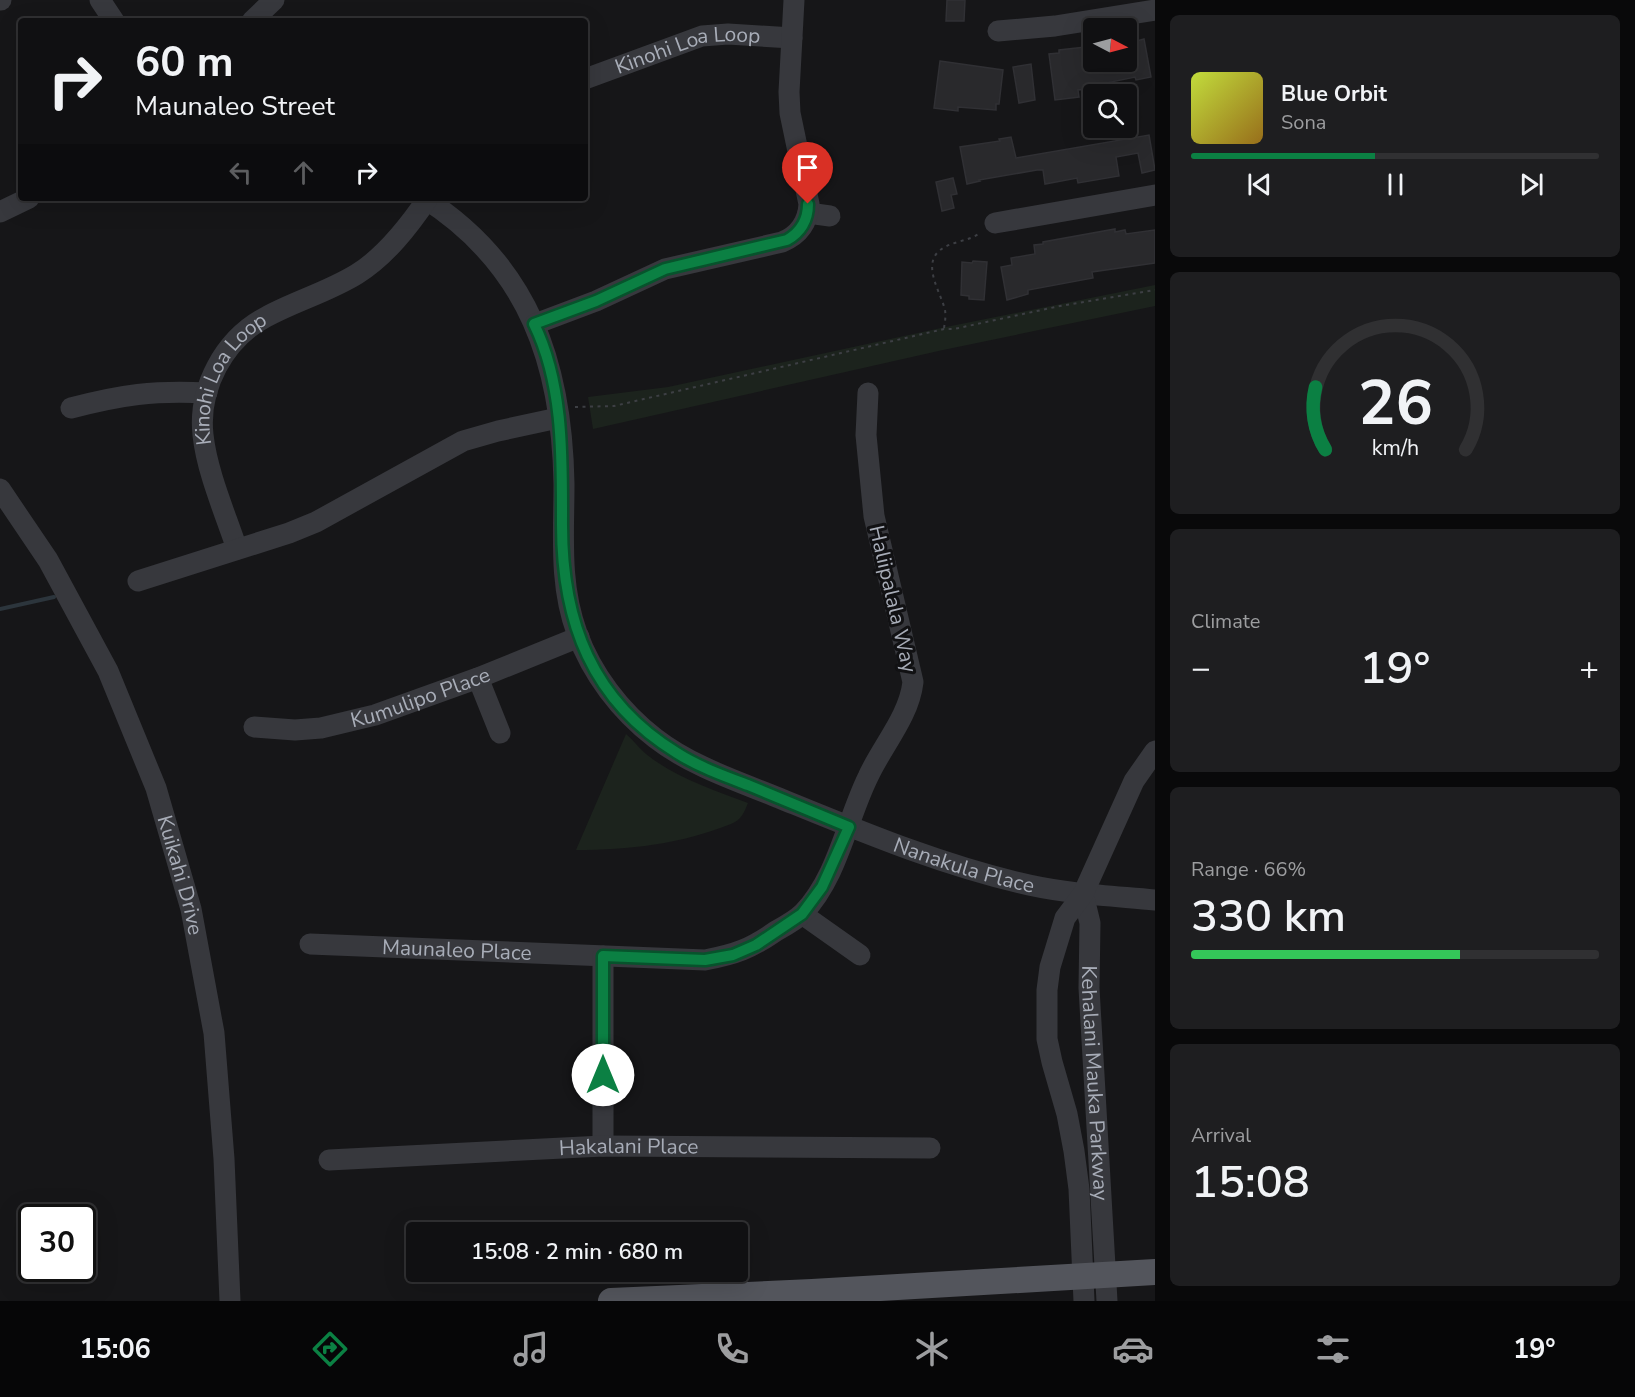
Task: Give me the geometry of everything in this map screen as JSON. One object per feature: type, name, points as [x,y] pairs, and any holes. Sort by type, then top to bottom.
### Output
[{"type":"main road","points":[[611,1301],[812,1292],[1090,1284],[1155,1272]]},
{"type":"street","points":[[100,0],[112,18]]},
{"type":"street","points":[[255,18],[274,0]]},
{"type":"street","points":[[534,324],[596,301],[665,269],[782,242],[794,236],[800,229],[808,213],[808,200],[790,113],[794,0]]},
{"type":"street","points":[[998,31],[1066,25],[1155,10]]},
{"type":"street","name":"Kinohi Loa Loop","points":[[588,78],[702,36],[728,34],[792,38]]},
{"type":"street","points":[[995,223],[1155,195]]},
{"type":"street","points":[[0,212],[23,201]]},
{"type":"street","name":"Kinohi Loa Loop","points":[[237,549],[205,449],[202,421],[207,393],[220,360],[243,333],[266,317],[343,282],[370,265],[416,215],[425,201]]},
{"type":"street","name":"Nanakula Place","points":[[429,201],[458,222],[484,247],[507,276],[527,307],[541,337],[551,375],[557,413],[564,483],[562,525],[569,607],[579,637],[601,681],[636,722],[656,739],[702,766],[849,827],[988,874],[1030,885],[1083,894],[1155,900]]},
{"type":"street","points":[[808,213],[830,216]]},
{"type":"street","points":[[71,408],[142,393],[174,391],[207,393]]},
{"type":"street","name":"Haliipalala Way","points":[[802,914],[822,887],[849,827],[867,777],[906,706],[913,682],[874,516],[866,435],[868,393]]},
{"type":"street","points":[[138,581],[289,533],[316,522],[463,441],[557,413]]},
{"type":"street","name":"Kuikahi Drive","points":[[0,489],[48,560],[108,671],[156,788],[191,909],[214,1033],[224,1160],[230,1301]]},
{"type":"street","name":"Kumulipo Place","points":[[254,727],[295,730],[339,724],[393,710],[579,637]]},
{"type":"street","points":[[478,678],[500,733]]},
{"type":"street","name":"Kehalani Mauka Parkway","points":[[1090,1284],[1074,1151],[1067,1114],[1052,1062],[1046,1014],[1047,990],[1065,918],[1083,894],[1134,781],[1155,751]]},
{"type":"street","name":"Kehalani Mauka Parkway","points":[[1083,894],[1090,923],[1090,1284]]},
{"type":"street","points":[[802,914],[860,955]]},
{"type":"street","name":"Maunaleo Place","points":[[310,944],[705,960],[733,955],[756,945],[802,914]]},
{"type":"street","points":[[603,956],[603,1146]]},
{"type":"street","name":"Hakalani Place","points":[[328,1160],[603,1146],[930,1148]]},
{"type":"street","points":[[1090,1284],[1107,1301]]},
{"type":"path","points":[[944,329],[945,310],[933,274],[933,260],[944,248],[976,236],[995,223]]},
{"type":"path","points":[[557,413],[614,406],[944,329],[954,329],[1060,306],[1155,290]]},
{"type":"shaded area","points":[[1155,285],[1155,306],[943,350],[593,429],[588,397],[668,387]]},
{"type":"shaded area","points":[[626,734],[646,754],[670,770],[696,783],[748,803],[742,816],[731,824],[712,831],[674,841],[616,849],[576,850]]},
{"type":"building","points":[[947,0],[965,0],[964,21],[946,21]]},
{"type":"building","points":[[1144,39],[1151,77],[1136,80],[1135,77],[1106,84],[1083,84],[1083,89],[1078,90],[1079,97],[1055,100],[1049,54],[1059,53],[1059,50],[1083,47],[1083,72],[1137,72],[1137,41]]},
{"type":"building","points":[[940,61],[1003,70],[999,104],[996,104],[996,110],[958,107],[958,111],[934,108]]},
{"type":"building","points":[[1031,64],[1035,100],[1019,103],[1013,67]]},
{"type":"building","points":[[1149,135],[1155,170],[1142,173],[1138,153],[1116,157],[1119,176],[1078,183],[1077,178],[1045,184],[1043,170],[1037,170],[967,184],[960,147],[1000,141],[999,139],[1011,137],[1016,158]]},
{"type":"building","points":[[953,178],[957,194],[951,195],[954,208],[942,211],[936,182]]},
{"type":"building","points":[[1115,229],[1115,232],[1125,230],[1126,234],[1155,230],[1155,263],[1092,272],[1093,278],[1028,290],[1028,294],[1007,300],[1001,267],[1012,265],[1011,258],[1035,254],[1034,245],[1043,244],[1043,242]]},
{"type":"building","points":[[973,261],[987,262],[984,300],[969,299],[969,296],[961,295],[962,262],[972,263]]},
{"type":"waterway","points":[[0,609],[54,597]]},
{"type":"route","points":[[603,1075],[603,956],[705,960],[733,955],[756,945],[802,914],[822,887],[849,827],[702,766],[679,754],[636,722],[601,681],[579,637],[569,607],[563,553],[564,483],[557,412],[551,375],[541,337],[534,324],[596,301],[665,269],[787,240],[794,236],[803,225],[808,213],[808,204]]}]
